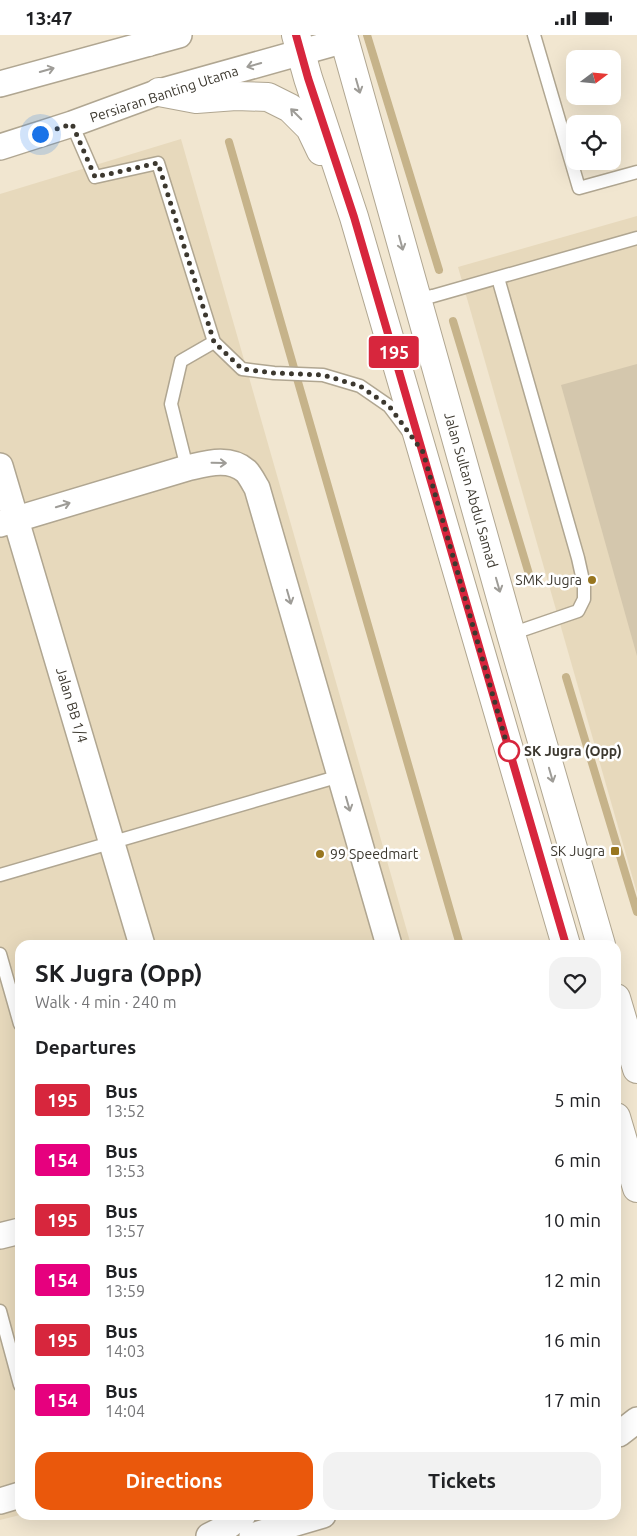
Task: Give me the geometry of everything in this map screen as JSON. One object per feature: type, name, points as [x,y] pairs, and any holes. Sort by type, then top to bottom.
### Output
[{"type":"main road","name":"Jalan Sultan Abdul Samad","points":[[344,37],[416,299],[600,940]]},
{"type":"main road","points":[[298,43],[354,217],[565,940]]},
{"type":"main road","points":[[159,92],[196,99],[236,96],[268,97],[290,108],[310,128],[354,217]]},
{"type":"main road","points":[[621,1015],[637,1069]]},
{"type":"main road","points":[[621,1134],[637,1188]]},
{"type":"street","points":[[0,83],[153,39],[179,35]]},
{"type":"street","name":"Persiaran Banting Utama","points":[[3,148],[298,43],[344,37]]},
{"type":"street","points":[[8,521],[187,468],[215,462],[231,463],[246,471],[258,488],[388,940]]},
{"type":"street","name":"Jalan BB 1/4","points":[[0,465],[8,521],[112,842],[141,940]]},
{"type":"street","points":[[0,1236],[15,1232]]},
{"type":"street","points":[[0,1501],[15,1496]]},
{"type":"street","points":[[209,1536],[236,1520]]},
{"type":"street","points":[[252,1536],[306,1520]]},
{"type":"lane","points":[[534,35],[579,189],[637,172]]},
{"type":"lane","points":[[72,124],[95,177],[158,163],[214,342],[242,369],[274,373],[323,375],[360,386],[389,406],[423,452]]},
{"type":"lane","points":[[416,299],[433,296],[637,238]]},
{"type":"lane","points":[[498,278],[584,585],[584,599],[578,611],[511,634]]},
{"type":"lane","points":[[187,468],[171,404],[181,361],[214,342]]},
{"type":"lane","points":[[0,875],[340,776]]},
{"type":"lane","points":[[0,954],[15,1006]]},
{"type":"lane","points":[[0,1311],[15,1366]]},
{"type":"shaded area","points":[[181,139],[410,940],[15,940],[15,1516],[0,1520],[0,194]]},
{"type":"shaded area","name":"SMK Jugra","points":[[637,216],[637,893],[458,267]]},
{"type":"shaded area","points":[[637,364],[637,656],[561,385]]},
{"type":"waterway","points":[[367,35],[439,270]]},
{"type":"waterway","points":[[229,142],[459,940]]},
{"type":"waterway","points":[[453,321],[529,574]]},
{"type":"waterway","points":[[566,677],[637,912]]},
{"type":"bus line","name":"195","points":[[296,35],[308,78],[354,217],[565,940]]},
{"type":"place","name":"SMK Jugra","points":[[592,580]]},
{"type":"place","name":"SK Jugra (Opp)","points":[[509,751]]},
{"type":"place","name":"SK Jugra","points":[[615,851]]},
{"type":"place","name":"99 Speedmart","points":[[320,854]]},
{"type":"route","points":[[40,134],[72,124],[95,177],[158,163],[214,342],[242,369],[274,373],[323,375],[360,386],[389,406],[423,452],[510,755],[509,751]]}]
